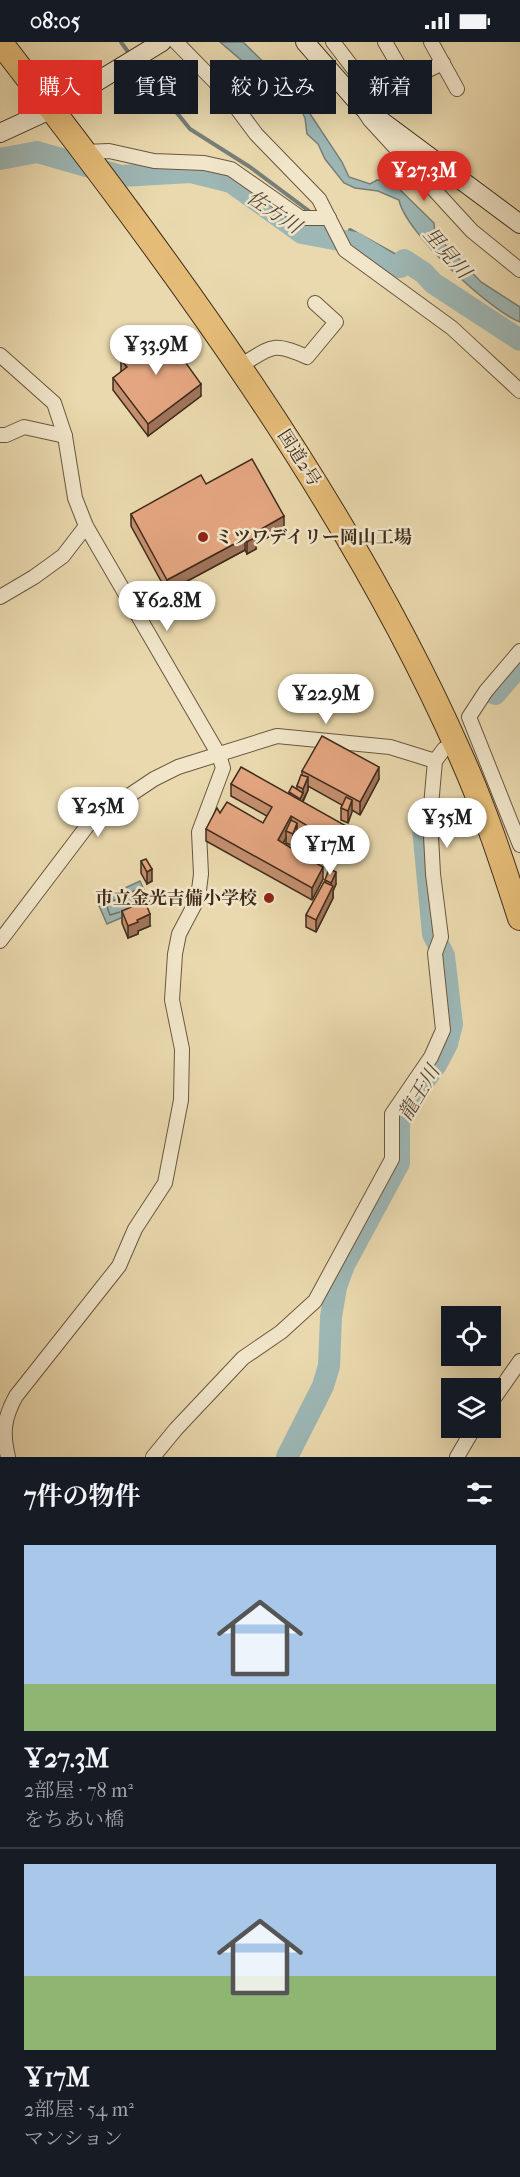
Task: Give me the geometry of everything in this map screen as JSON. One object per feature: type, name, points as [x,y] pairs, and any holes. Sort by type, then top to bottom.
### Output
[{"type":"highway","name":"国道2号","points":[[0,42],[18,65]]},
{"type":"highway","name":"国道2号","points":[[56,114],[238,367],[340,521],[414,658],[464,764],[490,826],[520,918]]},
{"type":"street","points":[[102,78],[162,42]]},
{"type":"street","points":[[176,42],[224,91],[256,134],[319,199],[345,250],[452,328],[520,390]]},
{"type":"street","points":[[305,42],[348,91]]},
{"type":"street","points":[[333,42],[348,62]]},
{"type":"street","points":[[385,42],[395,60]]},
{"type":"street","points":[[431,42],[457,90]]},
{"type":"street","points":[[432,68],[443,63]]},
{"type":"street","points":[[0,133],[41,114]]},
{"type":"street","points":[[367,114],[386,140],[472,231],[520,270]]},
{"type":"street","points":[[372,114],[520,224]]},
{"type":"street","points":[[92,162],[109,151],[154,161],[204,163],[231,169],[301,218],[332,224]]},
{"type":"street","points":[[238,367],[270,349],[283,346],[307,357],[336,322],[315,303]]},
{"type":"street","points":[[0,355],[54,403],[65,436],[75,498],[86,526],[219,755],[223,768],[199,832],[201,874],[198,898],[179,934],[175,954],[172,1000],[183,1049],[181,1100],[165,1183],[135,1229],[119,1266],[16,1396],[6,1415],[3,1435],[8,1457]]},
{"type":"street","points":[[0,435],[6,435],[24,427],[65,436]]},
{"type":"street","points":[[0,597],[63,556],[86,526]]},
{"type":"street","points":[[520,651],[486,691],[469,717],[520,845]]},
{"type":"street","points":[[0,941],[45,885],[91,821],[154,779],[178,767],[277,736],[390,747],[435,761]]},
{"type":"street","points":[[153,1457],[176,1429],[243,1358],[281,1332],[315,1301],[392,1159],[392,1114],[431,1057],[441,1037],[442,1006],[435,953],[441,937],[433,873],[430,817],[435,761],[444,749]]},
{"type":"street","points":[[501,1388],[520,1361]]},
{"type":"street","points":[[457,1457],[468,1438]]},
{"type":"water","points":[[220,42],[243,42],[261,60],[241,60]]},
{"type":"water","name":"里見川","points":[[303,114],[310,114],[342,162],[349,177],[370,184],[377,180],[391,181],[434,223],[435,234],[481,282],[520,307],[520,322],[506,315],[470,287],[432,250],[416,231],[399,200],[378,191],[355,188],[344,183],[325,159],[318,144],[307,134]]},
{"type":"water","points":[[140,881],[151,905],[107,924],[97,901]]},
{"type":"building","points":[[161,330],[171,339],[174,337],[183,349],[178,352],[201,384],[148,424],[113,378],[127,367],[121,360]]},
{"type":"building","name":"ミツワデイリー岡山工場","points":[[252,459],[284,516],[254,533],[256,537],[247,542],[245,538],[167,580],[131,514],[201,475],[206,484]]},
{"type":"building","points":[[322,736],[379,767],[360,802],[302,771]]},
{"type":"building","points":[[241,767],[355,831],[345,848],[291,816],[278,840],[299,853],[302,847],[309,851],[307,858],[323,867],[312,888],[206,829],[217,808],[220,813],[227,802],[263,823],[272,807],[231,784]]},
{"type":"building","points":[[301,775],[308,777],[303,789],[297,786]]},
{"type":"building","points":[[292,786],[303,793],[300,799],[289,792]]},
{"type":"building","points":[[346,797],[352,800],[348,811],[341,808]]},
{"type":"building","points":[[291,820],[297,823],[293,834],[286,831]]},
{"type":"building","points":[[146,859],[152,869],[147,872],[141,861]]},
{"type":"building","points":[[329,869],[336,872],[331,883],[325,880]]},
{"type":"building","points":[[324,882],[333,886],[316,920],[306,915]]},
{"type":"building","points":[[145,901],[150,914],[128,926],[122,911]]},
{"type":"waterway","points":[[121,42],[131,56]]},
{"type":"waterway","points":[[178,114],[190,129],[250,167],[309,211]]},
{"type":"waterway","name":"佐方川","points":[[0,159],[37,152],[121,176],[191,172],[231,182],[302,233],[355,243],[392,266],[400,267],[404,260],[424,273],[433,283],[520,340]]},
{"type":"waterway","points":[[350,230],[404,260]]},
{"type":"waterway","name":"龍王川","points":[[495,694],[520,665]]},
{"type":"waterway","name":"龍王川","points":[[287,1457],[323,1386],[329,1366],[331,1317],[336,1287],[344,1265],[399,1163],[399,1123],[406,1106],[437,1063],[447,1044],[452,1024],[444,956],[433,934],[422,818]]},
{"type":"place","name":"ミツワデイリー岡山工場","points":[[203,537]]},
{"type":"place","name":"市立金光吉備小学校","points":[[269,898]]}]
